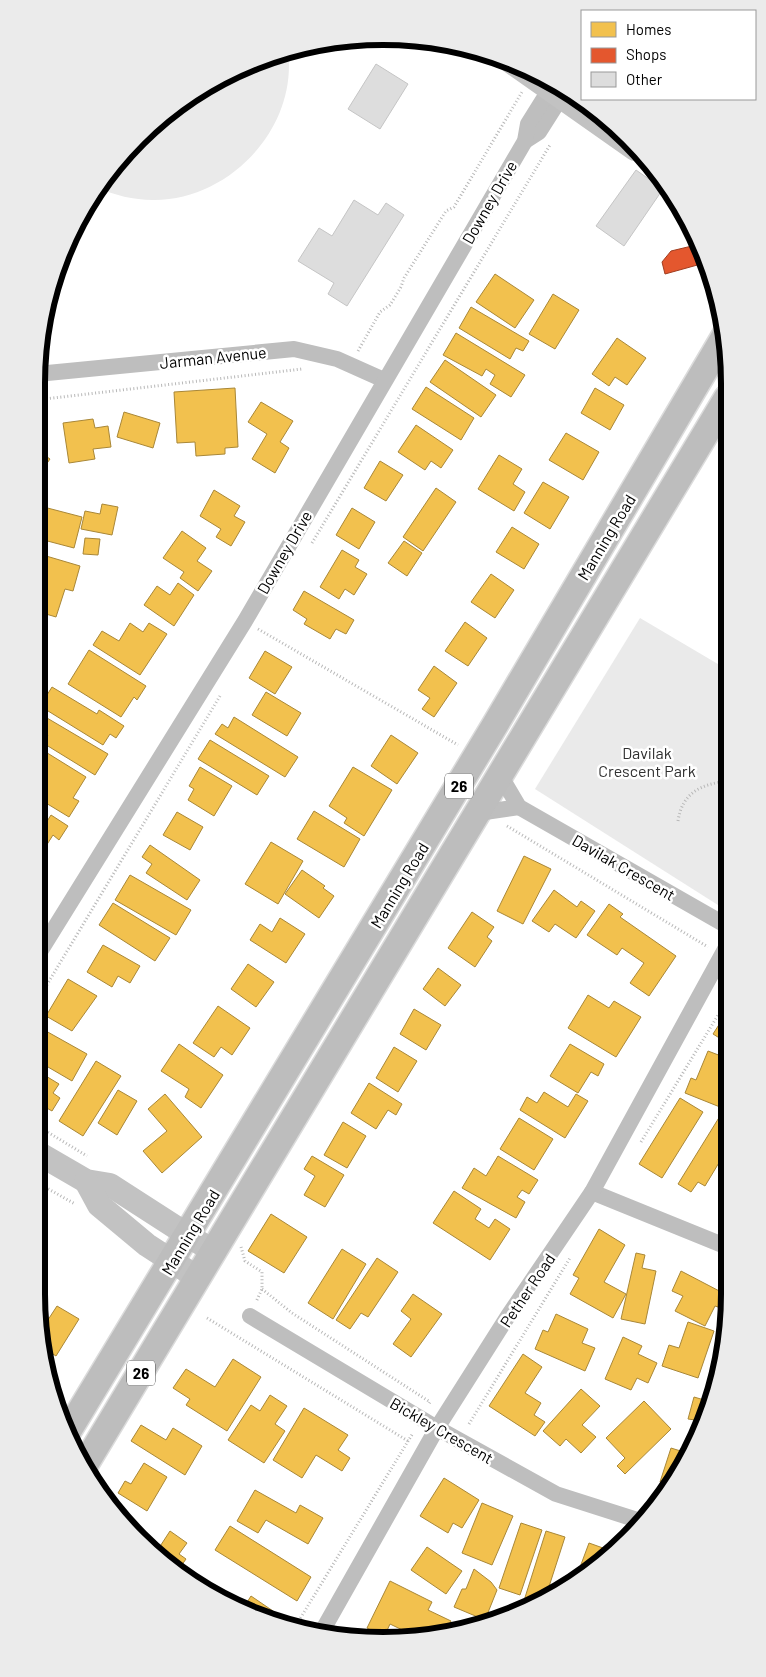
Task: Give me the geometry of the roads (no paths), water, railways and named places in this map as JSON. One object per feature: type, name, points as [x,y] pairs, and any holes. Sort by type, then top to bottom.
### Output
[{"type":"main road","name":"Manning Road","points":[[72,1426],[495,725],[719,346]]},
{"type":"main road","name":"Manning Road","points":[[89,1460],[721,408]]},
{"type":"street","name":"Downey Drive","points":[[45,943],[244,620],[525,141],[538,132],[556,92]]},
{"type":"street","name":"Jarman Avenue","points":[[45,373],[294,349],[337,359],[384,380]]},
{"type":"street","name":"Davilak Crescent","points":[[500,775],[519,807],[721,922]]},
{"type":"street","points":[[478,813],[519,807]]},
{"type":"street","name":"Pether Road","points":[[325,1627],[437,1428],[508,1316],[592,1192],[721,955]]},
{"type":"street","points":[[45,1157],[86,1181],[110,1185],[214,1252]]},
{"type":"street","points":[[86,1181],[99,1205],[147,1245],[198,1278]]},
{"type":"street","points":[[592,1192],[721,1244]]},
{"type":"street","name":"Bickley Crescent","points":[[250,1316],[437,1428],[556,1494],[635,1519]]},
{"type":"park label","name":"Davilak Crescent Park","points":[[647,761]]}]
